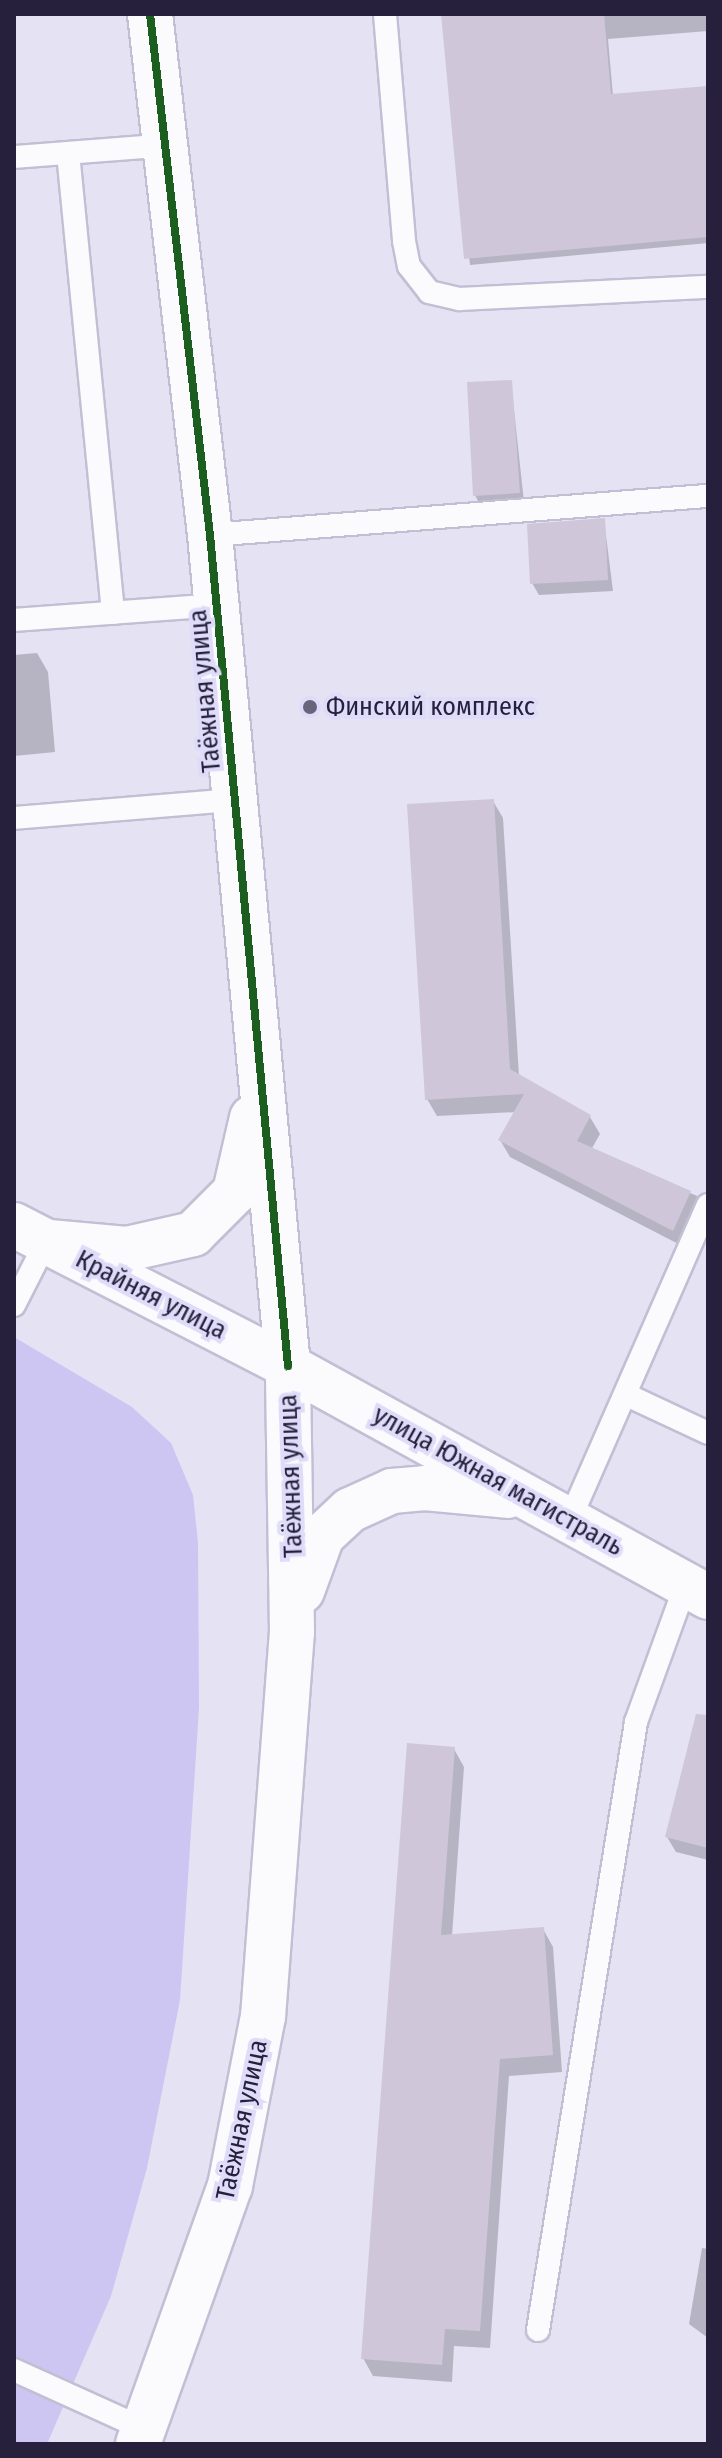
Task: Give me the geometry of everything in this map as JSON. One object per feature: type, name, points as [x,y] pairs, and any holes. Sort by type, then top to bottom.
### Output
[{"type":"main road","name":"Таёжная улица","points":[[141,2437],[203,2273],[251,2104],[277,1898],[292,1632],[288,1366],[210,535],[169,145],[150,14]]},
{"type":"main road","points":[[30,1234],[154,1246],[210,1223],[242,1172],[260,1048]]},
{"type":"main road","name":"Крайняя улица","points":[[30,1234],[288,1366]]},
{"type":"main road","name":"улица Южная магистраль","points":[[288,1366],[697,1590]]},
{"type":"main road","points":[[292,1632],[322,1536],[350,1510],[392,1491],[425,1488],[554,1510]]},
{"type":"lane","points":[[385,14],[404,241],[409,266],[429,292],[460,299],[708,287]]},
{"type":"lane","points":[[14,157],[169,145]]},
{"type":"lane","points":[[68,153],[113,613]]},
{"type":"lane","points":[[210,535],[708,496]]},
{"type":"lane","points":[[14,620],[217,605]]},
{"type":"lane","points":[[14,818],[235,800]]},
{"type":"lane","points":[[554,1510],[629,1396],[708,1205]]},
{"type":"lane","points":[[14,1305],[30,1234]]},
{"type":"lane","points":[[629,1396],[708,1433]]},
{"type":"lane","points":[[538,2330],[636,1722],[697,1590]]},
{"type":"lane","points":[[14,2370],[141,2437]]},
{"type":"shaded area","points":[[14,1337],[132,1407],[171,1443],[193,1495],[198,1543],[199,1708],[180,2000],[147,2168],[111,2296],[47,2444],[14,2444]]},
{"type":"building","points":[[441,14],[604,14],[611,94],[708,86],[708,237],[464,259]]},
{"type":"building","points":[[512,380],[520,493],[473,496],[467,382]]},
{"type":"building","points":[[605,518],[608,580],[530,584],[527,524]]},
{"type":"building","points":[[494,799],[510,1069],[591,1115],[577,1141],[691,1191],[673,1231],[498,1140],[524,1094],[425,1100],[407,804]]},
{"type":"building","points":[[696,1714],[708,1715],[708,1848],[665,1837]]},
{"type":"building","points":[[407,1743],[455,1747],[441,1935],[544,1927],[553,2055],[500,2059],[480,2331],[445,2329],[442,2365],[361,2359]]},
{"type":"cycle path","points":[[150,14],[210,535],[288,1366]]},
{"type":"place","name":"Финский комплекс","points":[[310,707]]}]
